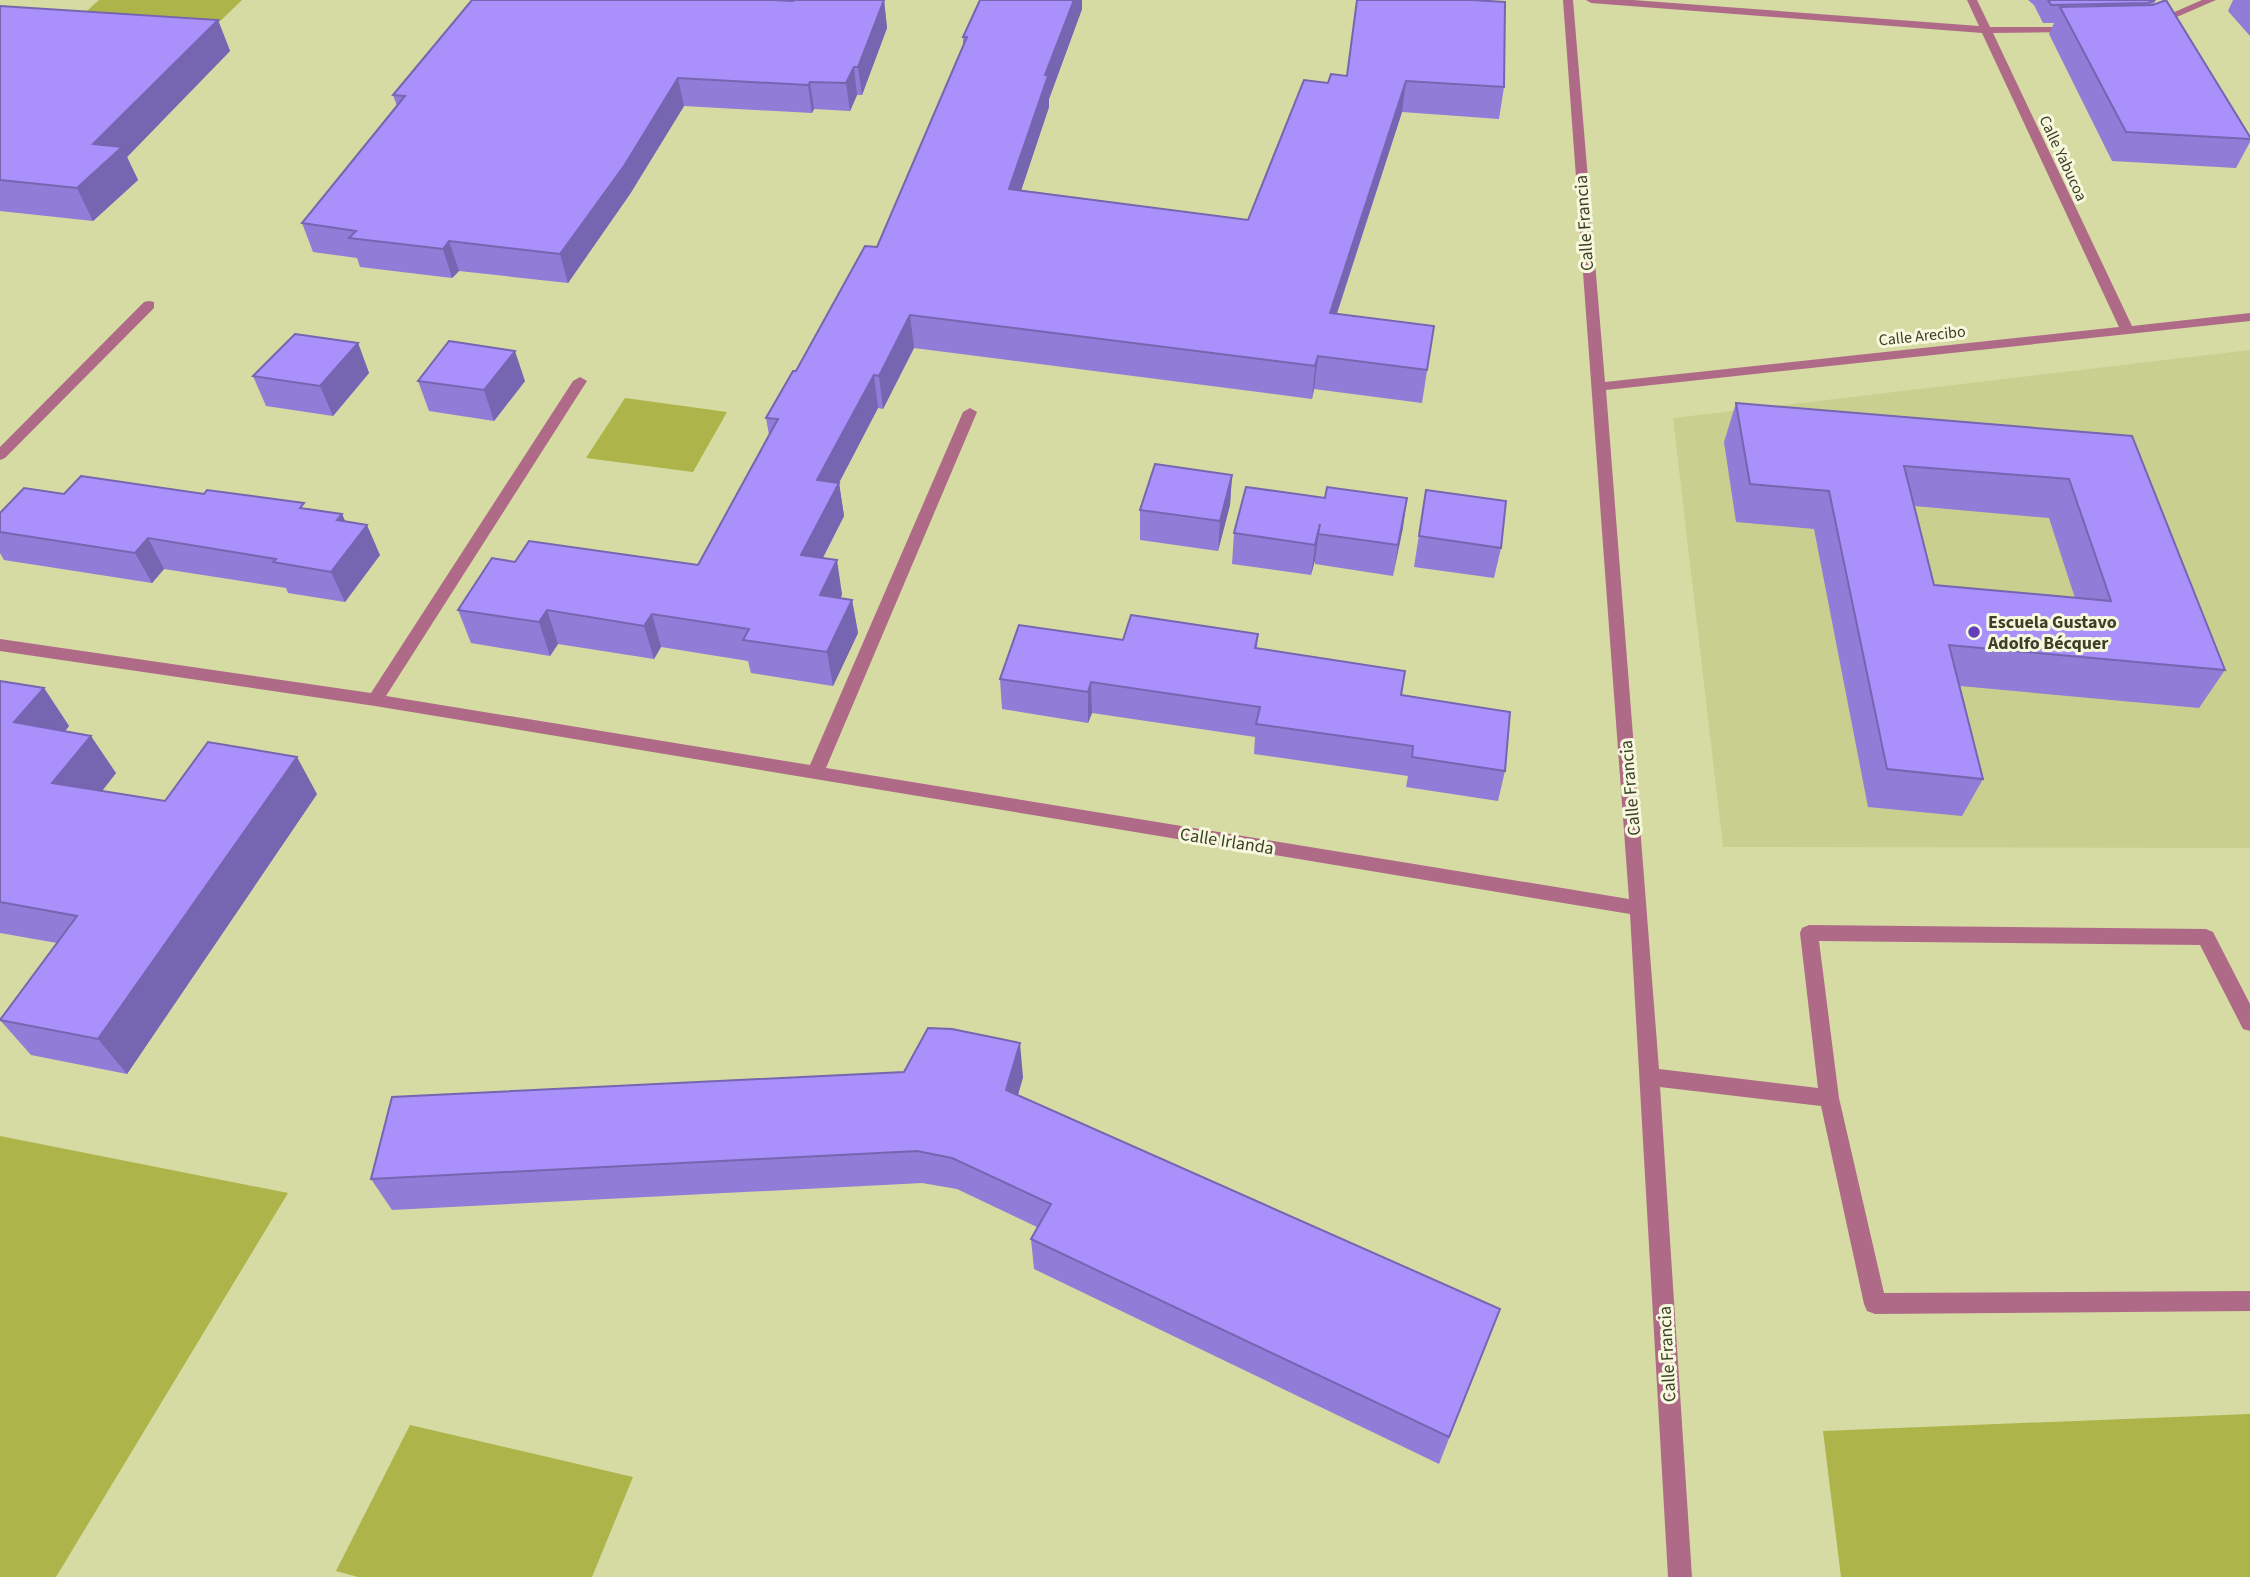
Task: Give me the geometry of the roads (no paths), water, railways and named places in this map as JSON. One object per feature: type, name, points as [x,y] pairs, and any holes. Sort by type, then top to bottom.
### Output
[{"type":"street","name":"Calle Francia","points":[[1568,0],[1639,908],[1680,1577]]},
{"type":"street","points":[[1591,0],[1986,30],[2087,29]]},
{"type":"street","name":"Calle Yabucoa","points":[[1972,0],[2127,330]]},
{"type":"street","points":[[2141,27],[2211,0]]},
{"type":"street","points":[[0,455],[149,305]]},
{"type":"street","name":"Calle Arecibo","points":[[1598,387],[2250,317]]},
{"type":"street","points":[[375,700],[580,381]]},
{"type":"street","points":[[815,774],[970,412]]},
{"type":"street","name":"Calle Irlanda","points":[[0,645],[375,700],[1639,908]]},
{"type":"street","points":[[2250,1023],[2206,937],[1808,933],[1829,1098],[1875,1304],[2250,1301]]},
{"type":"street","points":[[1650,1077],[1829,1098]]},
{"type":"place","name":"Escuela Gustavo Adolfo Bécquer","points":[[1974,632]]}]
